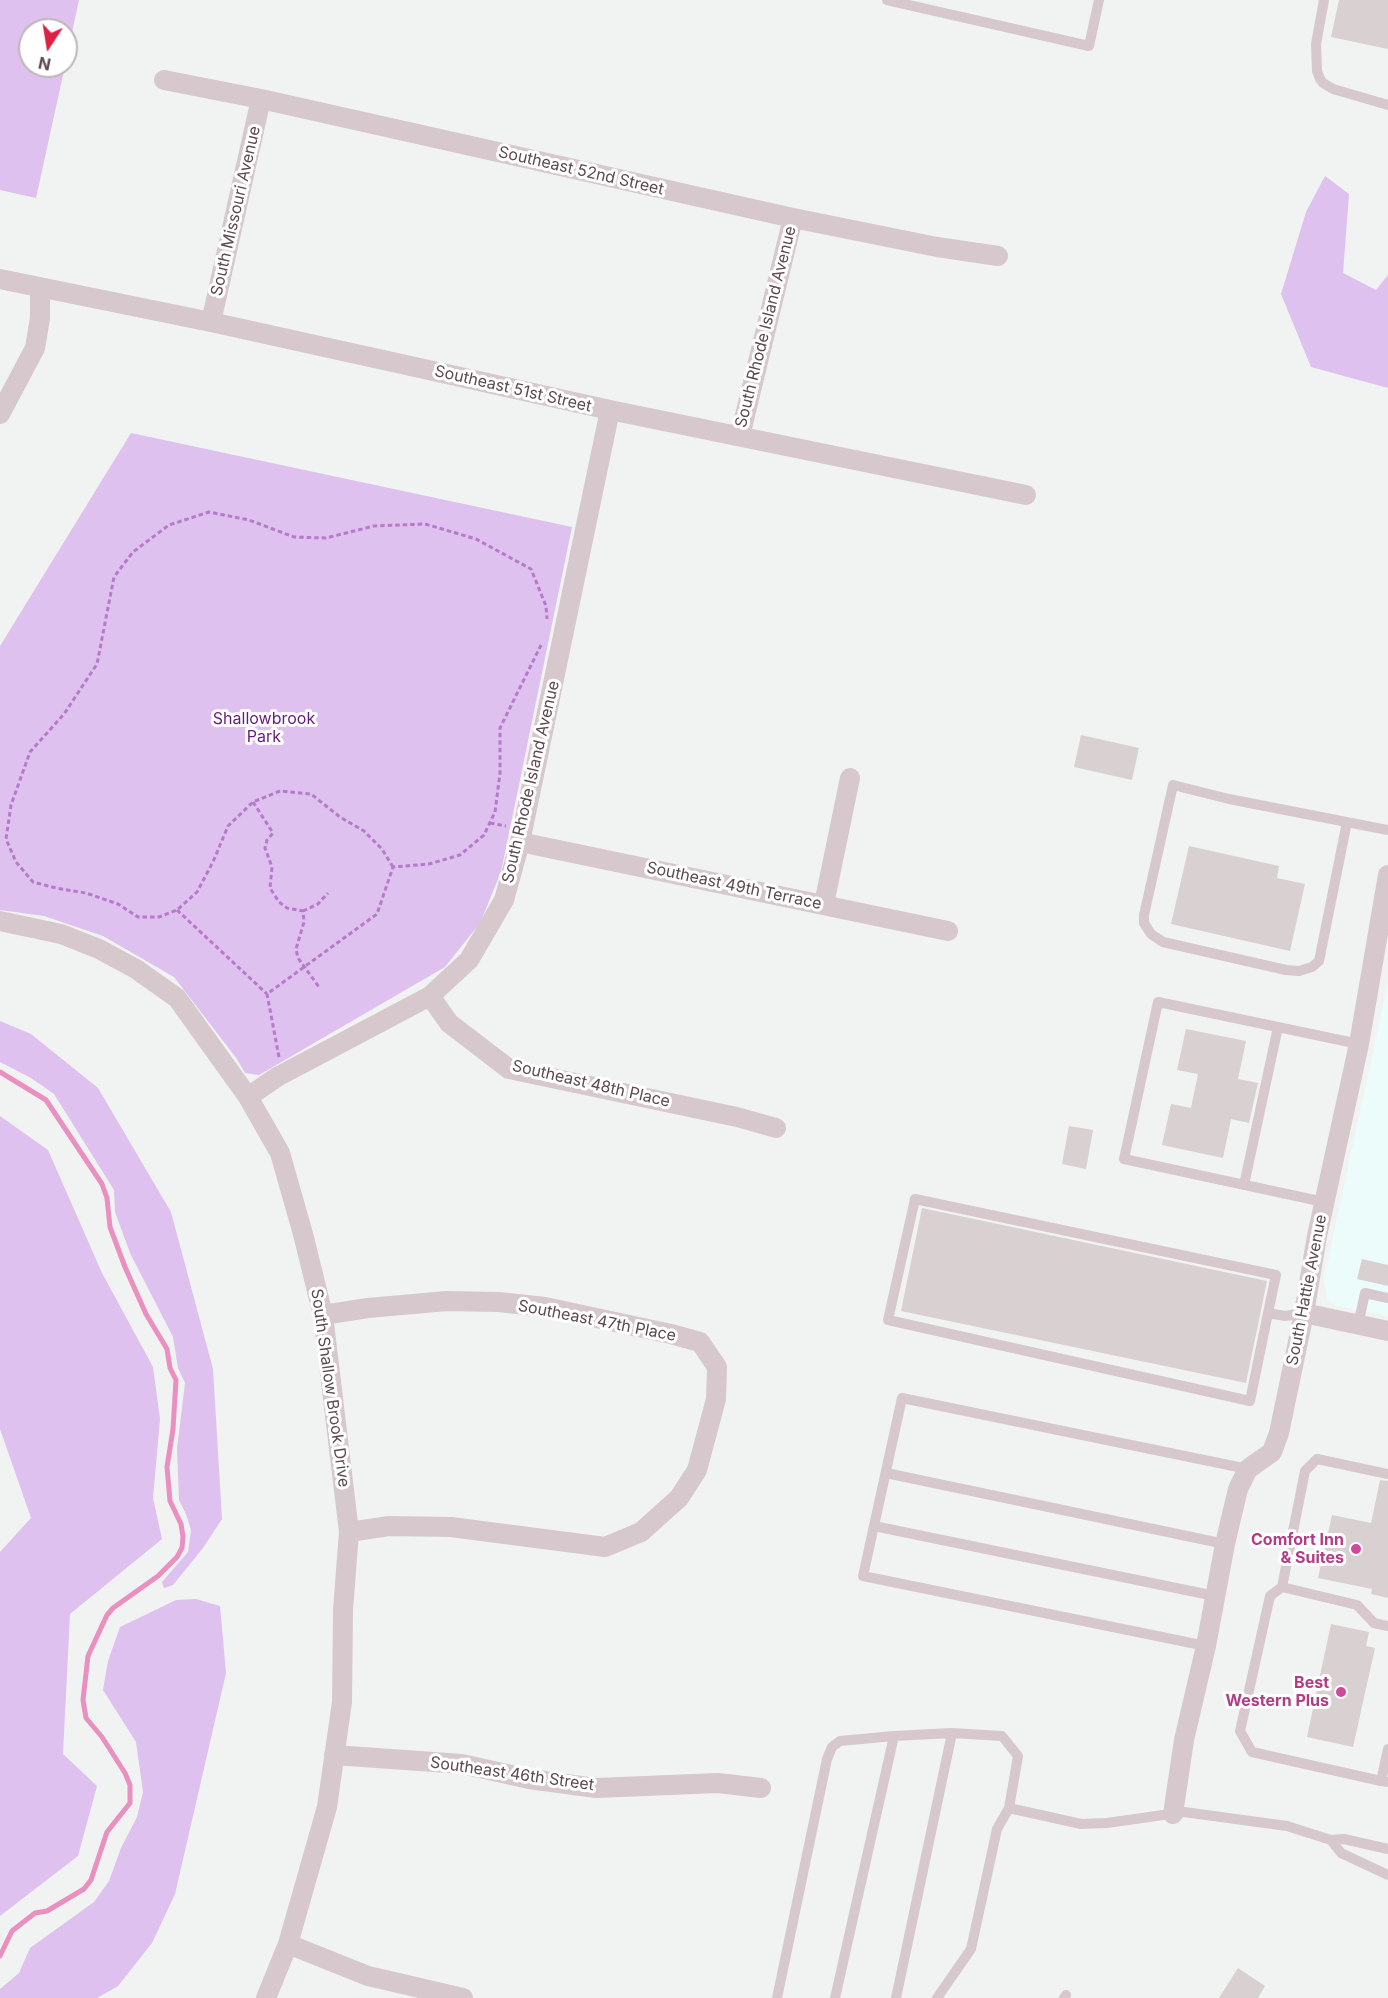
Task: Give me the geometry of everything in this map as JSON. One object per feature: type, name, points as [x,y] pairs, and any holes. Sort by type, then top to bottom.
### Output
[{"type":"street","name":"Southeast 52nd Street","points":[[164,80],[261,99],[793,218],[937,247],[999,256]]},
{"type":"street","name":"South Missouri Avenue","points":[[212,322],[261,99]]},
{"type":"street","name":"South Rhode Island Avenue","points":[[740,436],[793,218]]},
{"type":"street","name":"Southeast 51st Street","points":[[0,279],[212,322],[610,410],[1026,495]]},
{"type":"street","points":[[0,414],[35,348],[40,318],[40,288]]},
{"type":"street","name":"South Rhode Island Avenue","points":[[248,1097],[288,1071],[430,996],[469,960],[504,900],[520,842],[610,410]]},
{"type":"street","points":[[824,904],[850,778]]},
{"type":"street","name":"Southeast 49th Terrace","points":[[520,842],[948,931]]},
{"type":"street","name":"South Hattie Avenue","points":[[1248,1469],[1272,1452],[1279,1433],[1324,1202],[1359,1044],[1388,875]]},
{"type":"street","name":"South Shallow Brook Drive","points":[[0,921],[61,934],[99,949],[136,969],[177,998],[248,1097],[280,1153],[303,1234],[323,1315],[349,1532],[343,1610],[342,1702],[327,1808],[288,1944],[266,1998]]},
{"type":"street","name":"Southeast 48th Place","points":[[430,996],[449,1023],[509,1068],[726,1114],[776,1128]]},
{"type":"street","name":"Southeast 47th Place","points":[[323,1315],[368,1308],[447,1301],[499,1302],[545,1307],[700,1342],[717,1367],[717,1399],[697,1470],[679,1497],[641,1532],[605,1547],[451,1527],[389,1526],[349,1532]]},
{"type":"street","points":[[1304,1313],[1388,1332]]},
{"type":"street","points":[[1173,1814],[1184,1740],[1206,1646],[1225,1544],[1238,1489],[1248,1469]]},
{"type":"street","name":"Southeast 46th Street","points":[[334,1755],[462,1764],[529,1779],[596,1788],[718,1783],[761,1788]]},
{"type":"street","points":[[288,1944],[368,1976],[463,1998]]},
{"type":"lane","points":[[887,0],[1089,46],[1099,0]]},
{"type":"lane","points":[[1324,0],[1316,44],[1317,71],[1320,79],[1333,89],[1388,105]]},
{"type":"lane","points":[[1347,822],[1319,961],[1312,967],[1299,971],[1286,970],[1163,942],[1151,934],[1144,923],[1173,785],[1229,799],[1347,822],[1388,830]]},
{"type":"lane","points":[[1324,1202],[1124,1159],[1158,1002],[1359,1044]]},
{"type":"lane","points":[[1244,1185],[1278,1028]]},
{"type":"lane","points":[[915,1198],[1276,1275],[1268,1313],[1250,1401],[888,1320],[915,1198]]},
{"type":"lane","points":[[1358,1325],[1365,1293],[1388,1298]]},
{"type":"lane","points":[[1268,1313],[1285,1316],[1304,1313]]},
{"type":"lane","points":[[1206,1646],[862,1576],[902,1398],[1248,1469]]},
{"type":"lane","points":[[1388,1474],[1317,1459],[1305,1471],[1282,1587],[1270,1596],[1240,1731],[1252,1752],[1385,1782],[1388,1749]]},
{"type":"lane","points":[[886,1473],[1225,1544]]},
{"type":"lane","points":[[874,1526],[1215,1596]]},
{"type":"lane","points":[[1282,1587],[1357,1605],[1374,1623],[1388,1626]]},
{"type":"lane","points":[[896,1998],[952,1732]]},
{"type":"lane","points":[[777,1998],[827,1759],[832,1747],[840,1741],[952,1732],[1002,1736],[1018,1756],[1009,1808],[997,1829],[970,1949],[937,1998]]},
{"type":"lane","points":[[835,1998],[894,1736]]},
{"type":"lane","points":[[1009,1808],[1081,1824],[1107,1823],[1184,1812],[1287,1826],[1331,1840],[1344,1839],[1388,1849]]},
{"type":"lane","points":[[1331,1840],[1341,1853],[1388,1875]]},
{"type":"path","points":[[393,867],[382,849],[364,831],[340,818],[312,794],[280,791],[253,802],[228,826],[213,862],[196,892],[177,910],[159,917],[138,917],[118,904],[86,893],[33,882],[16,862],[6,839],[11,805],[30,752],[64,714],[97,664],[114,577],[133,552],[169,525],[209,512],[249,520],[294,537],[326,538],[374,525],[425,524],[476,539],[531,569],[546,606],[547,625]]},
{"type":"path","points":[[393,867],[429,864],[460,855],[483,836],[495,812],[500,773],[500,728],[543,640]]},
{"type":"path","points":[[253,802],[273,833],[267,840],[265,848],[272,867],[270,888],[273,895],[287,908],[303,911],[318,904],[328,893]]},
{"type":"path","points":[[267,994],[377,914],[393,867]]},
{"type":"path","points":[[177,910],[267,994],[278,1053],[288,1071]]},
{"type":"path","points":[[303,911],[304,922],[296,950],[298,958],[319,987]]},
{"type":"shaded area","points":[[1388,982],[1388,1316],[1336,1306],[1327,1299],[1324,1279]]},
{"type":"green space","points":[[0,0],[79,0],[75,18],[18,18],[18,78],[62,78],[36,198],[0,190]]},
{"type":"green space","points":[[1325,176],[1349,194],[1343,273],[1376,290],[1388,275],[1388,388],[1311,367],[1281,294],[1306,212]]},
{"type":"green space","name":"Shallowbrook Park","points":[[131,433],[572,527],[501,872],[480,923],[445,967],[259,1075],[245,1073],[237,1059],[174,977],[103,936],[44,916],[0,910],[0,646]]},
{"type":"green space","points":[[0,1021],[31,1034],[98,1088],[171,1212],[213,1369],[222,1519],[203,1548],[173,1585],[164,1588],[162,1582],[188,1552],[191,1530],[179,1500],[177,1449],[185,1383],[178,1368],[173,1337],[130,1253],[115,1212],[114,1190],[54,1094],[31,1078],[0,1062]]},
{"type":"green space","points":[[0,1116],[48,1150],[102,1273],[153,1367],[160,1419],[153,1498],[162,1539],[70,1614],[63,1754],[97,1786],[78,1856],[0,1916],[0,1552],[31,1518],[0,1429]]},
{"type":"green space","points":[[196,1599],[220,1606],[226,1673],[175,1894],[152,1943],[118,1986],[97,1998],[0,1998],[0,1989],[19,1973],[30,1948],[94,1902],[109,1881],[121,1848],[137,1817],[143,1792],[136,1742],[103,1690],[108,1661],[120,1627],[176,1600]]},
{"type":"building","points":[[1339,0],[1388,0],[1388,49],[1331,37]]},
{"type":"building","points":[[1081,735],[1139,748],[1132,780],[1074,767]]},
{"type":"building","points":[[1189,846],[1279,866],[1277,878],[1305,884],[1290,951],[1171,924]]},
{"type":"building","points":[[1186,1029],[1246,1041],[1238,1079],[1258,1083],[1249,1123],[1231,1119],[1223,1158],[1162,1145],[1171,1104],[1191,1108],[1198,1074],[1177,1070]]},
{"type":"building","points":[[1069,1126],[1093,1130],[1086,1169],[1062,1164]]},
{"type":"building","points":[[922,1208],[1267,1281],[1246,1383],[901,1311]]},
{"type":"building","points":[[1362,1259],[1388,1265],[1388,1286],[1357,1279]]},
{"type":"building","name":"Comfort Inn & Suites","points":[[1380,1480],[1388,1481],[1388,1598],[1371,1594],[1372,1589],[1318,1578],[1332,1515],[1371,1523]]},
{"type":"building","name":"Best Western Plus","points":[[1331,1624],[1369,1632],[1366,1646],[1375,1648],[1353,1747],[1307,1737]]},
{"type":"building","points":[[1238,1968],[1265,1986],[1258,1998],[1219,1998]]},
{"type":"waterway","points":[[0,1072],[46,1100],[102,1184],[107,1198],[110,1227],[125,1267],[146,1314],[167,1349],[170,1368],[176,1380],[173,1429],[167,1467],[170,1501],[181,1524],[183,1537],[182,1548],[177,1557],[158,1576],[113,1608],[107,1615],[88,1656],[83,1700],[86,1718],[102,1737],[125,1773],[130,1785],[130,1803],[107,1832],[91,1880],[84,1889],[47,1911],[35,1913],[12,1931],[0,1956]]},
{"type":"place","name":"Comfort Inn & Suites","points":[[1356,1549]]},
{"type":"place","name":"Best Western Plus","points":[[1341,1692]]}]
